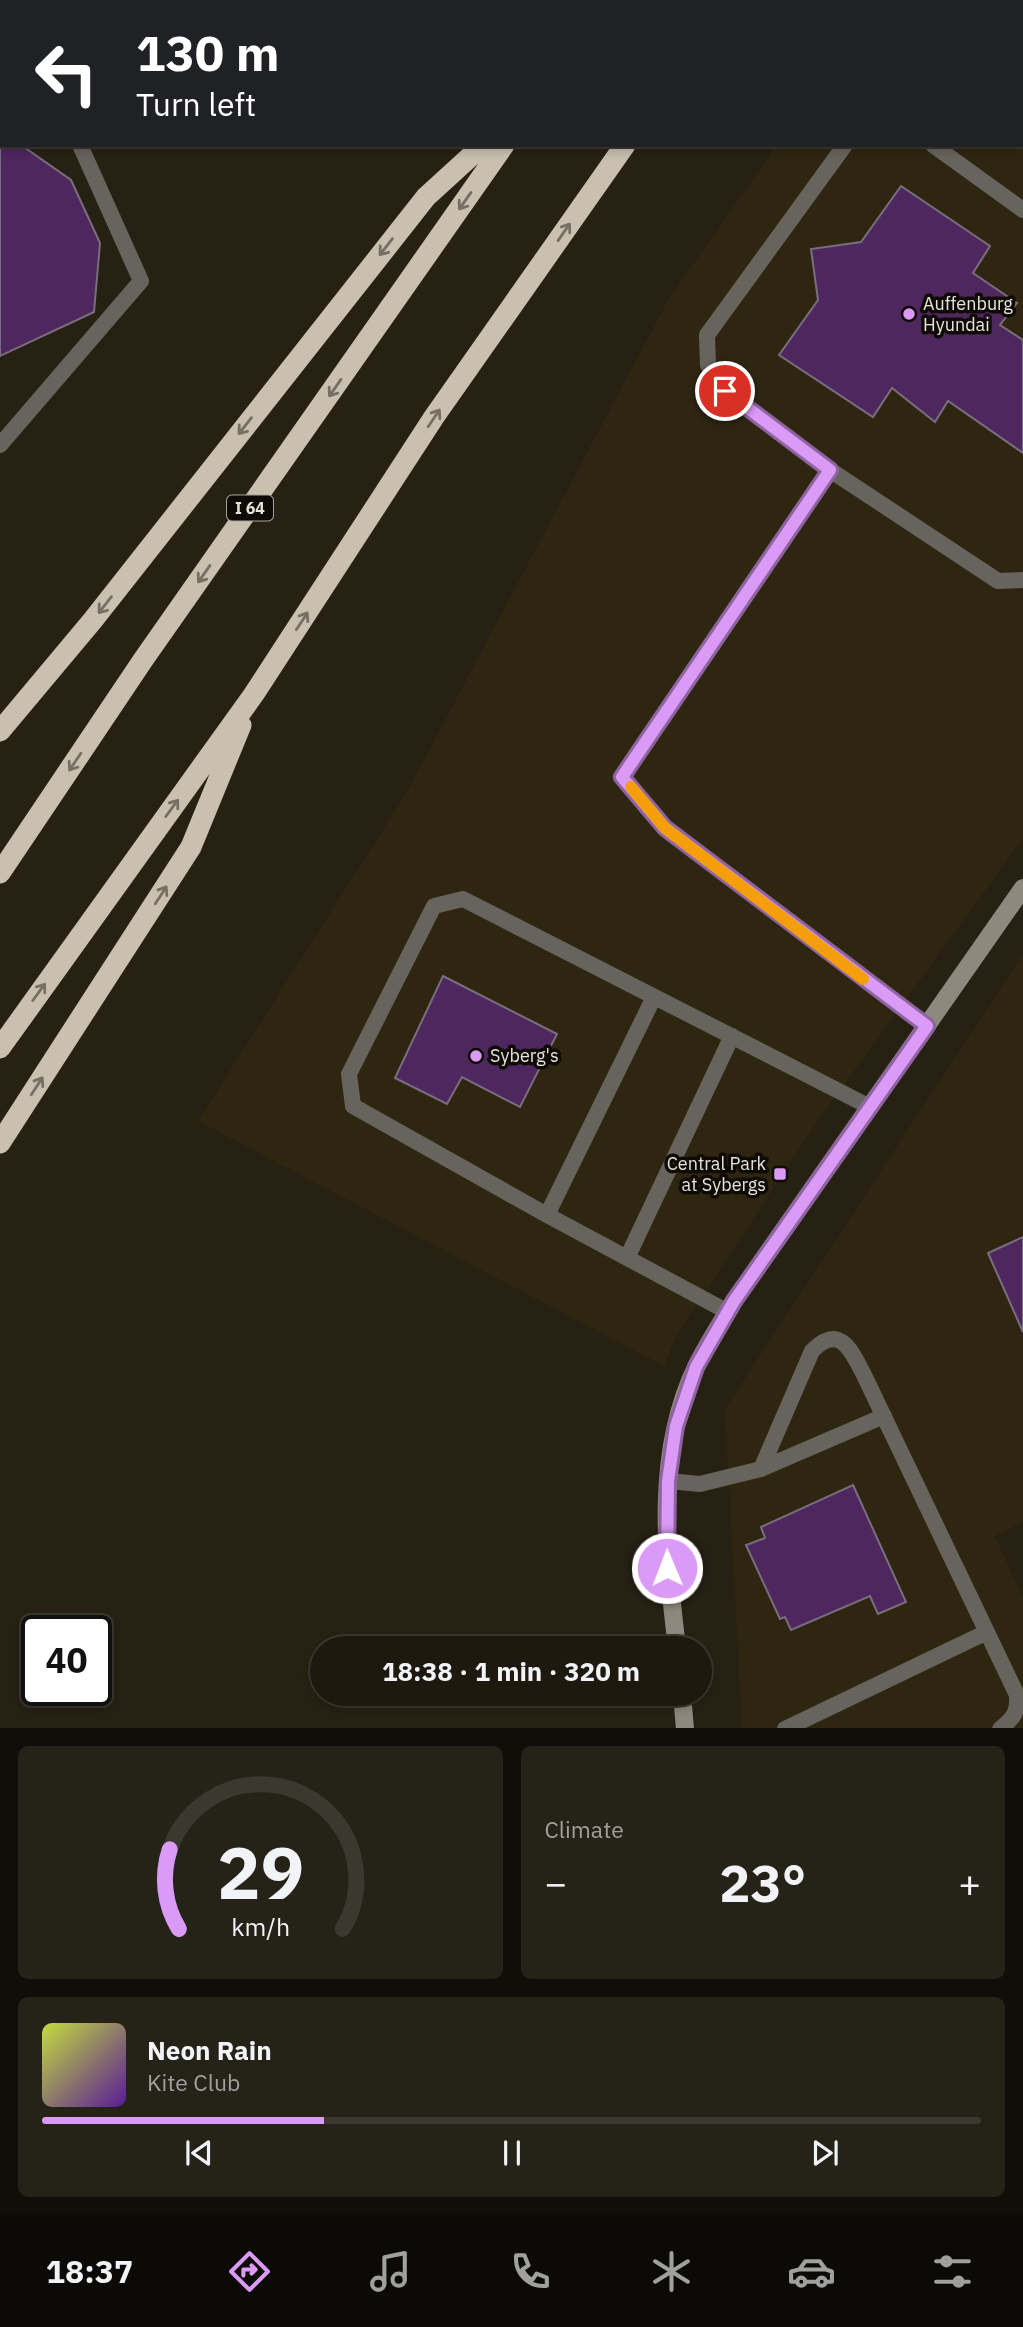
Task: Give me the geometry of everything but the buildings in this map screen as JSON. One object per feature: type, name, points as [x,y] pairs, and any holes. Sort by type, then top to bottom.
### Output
[{"type":"highway","points":[[0,732],[93,620],[426,197],[481,147]]},
{"type":"highway","name":"I 64","points":[[0,873],[143,660],[503,147]]},
{"type":"highway","points":[[0,1048],[254,694],[434,417],[624,147]]},
{"type":"highway","points":[[0,1143],[191,848],[254,694]]},
{"type":"street","points":[[676,1636],[667,1568],[668,1481],[676,1426],[696,1367],[728,1312],[1023,888]]},
{"type":"street","points":[[683,1706],[685,1728]]},
{"type":"lane","points":[[0,445],[141,281],[81,147]]},
{"type":"lane","points":[[844,147],[707,335],[708,365],[725,391],[830,470],[998,581],[1023,580]]},
{"type":"lane","points":[[936,147],[1023,210]]},
{"type":"lane","points":[[830,470],[622,777],[665,828],[927,1026]]},
{"type":"lane","points":[[728,1312],[547,1215],[353,1106],[349,1074],[434,906],[463,899],[870,1107]]},
{"type":"lane","points":[[547,1215],[654,997]]},
{"type":"lane","points":[[627,1258],[732,1036]]},
{"type":"lane","points":[[761,1469],[812,1351],[821,1342],[835,1340],[849,1347],[1017,1695],[1017,1708],[1013,1719],[1000,1728]]},
{"type":"lane","points":[[668,1481],[700,1484],[761,1469],[884,1416]]},
{"type":"lane","points":[[785,1728],[987,1632]]},
{"type":"shaded area","points":[[776,147],[1023,147],[1023,838],[814,1126],[677,1335],[664,1366],[198,1121],[407,792],[668,300]]},
{"type":"shaded area","points":[[1023,954],[1023,1522],[995,1536],[1023,1598],[1023,1728],[742,1728],[725,1409]]},
{"type":"slow traffic","points":[[631,787],[665,828],[863,979]]},
{"type":"place","name":"Auffenburg Hyundai","points":[[909,314]]},
{"type":"place","name":"Syberg's","points":[[476,1056]]},
{"type":"place","name":"Central Park at Sybergs","points":[[780,1174]]},
{"type":"route","points":[[667,1568],[668,1481],[676,1426],[696,1367],[734,1301],[927,1026],[665,828],[622,777],[830,470],[725,391]]}]
